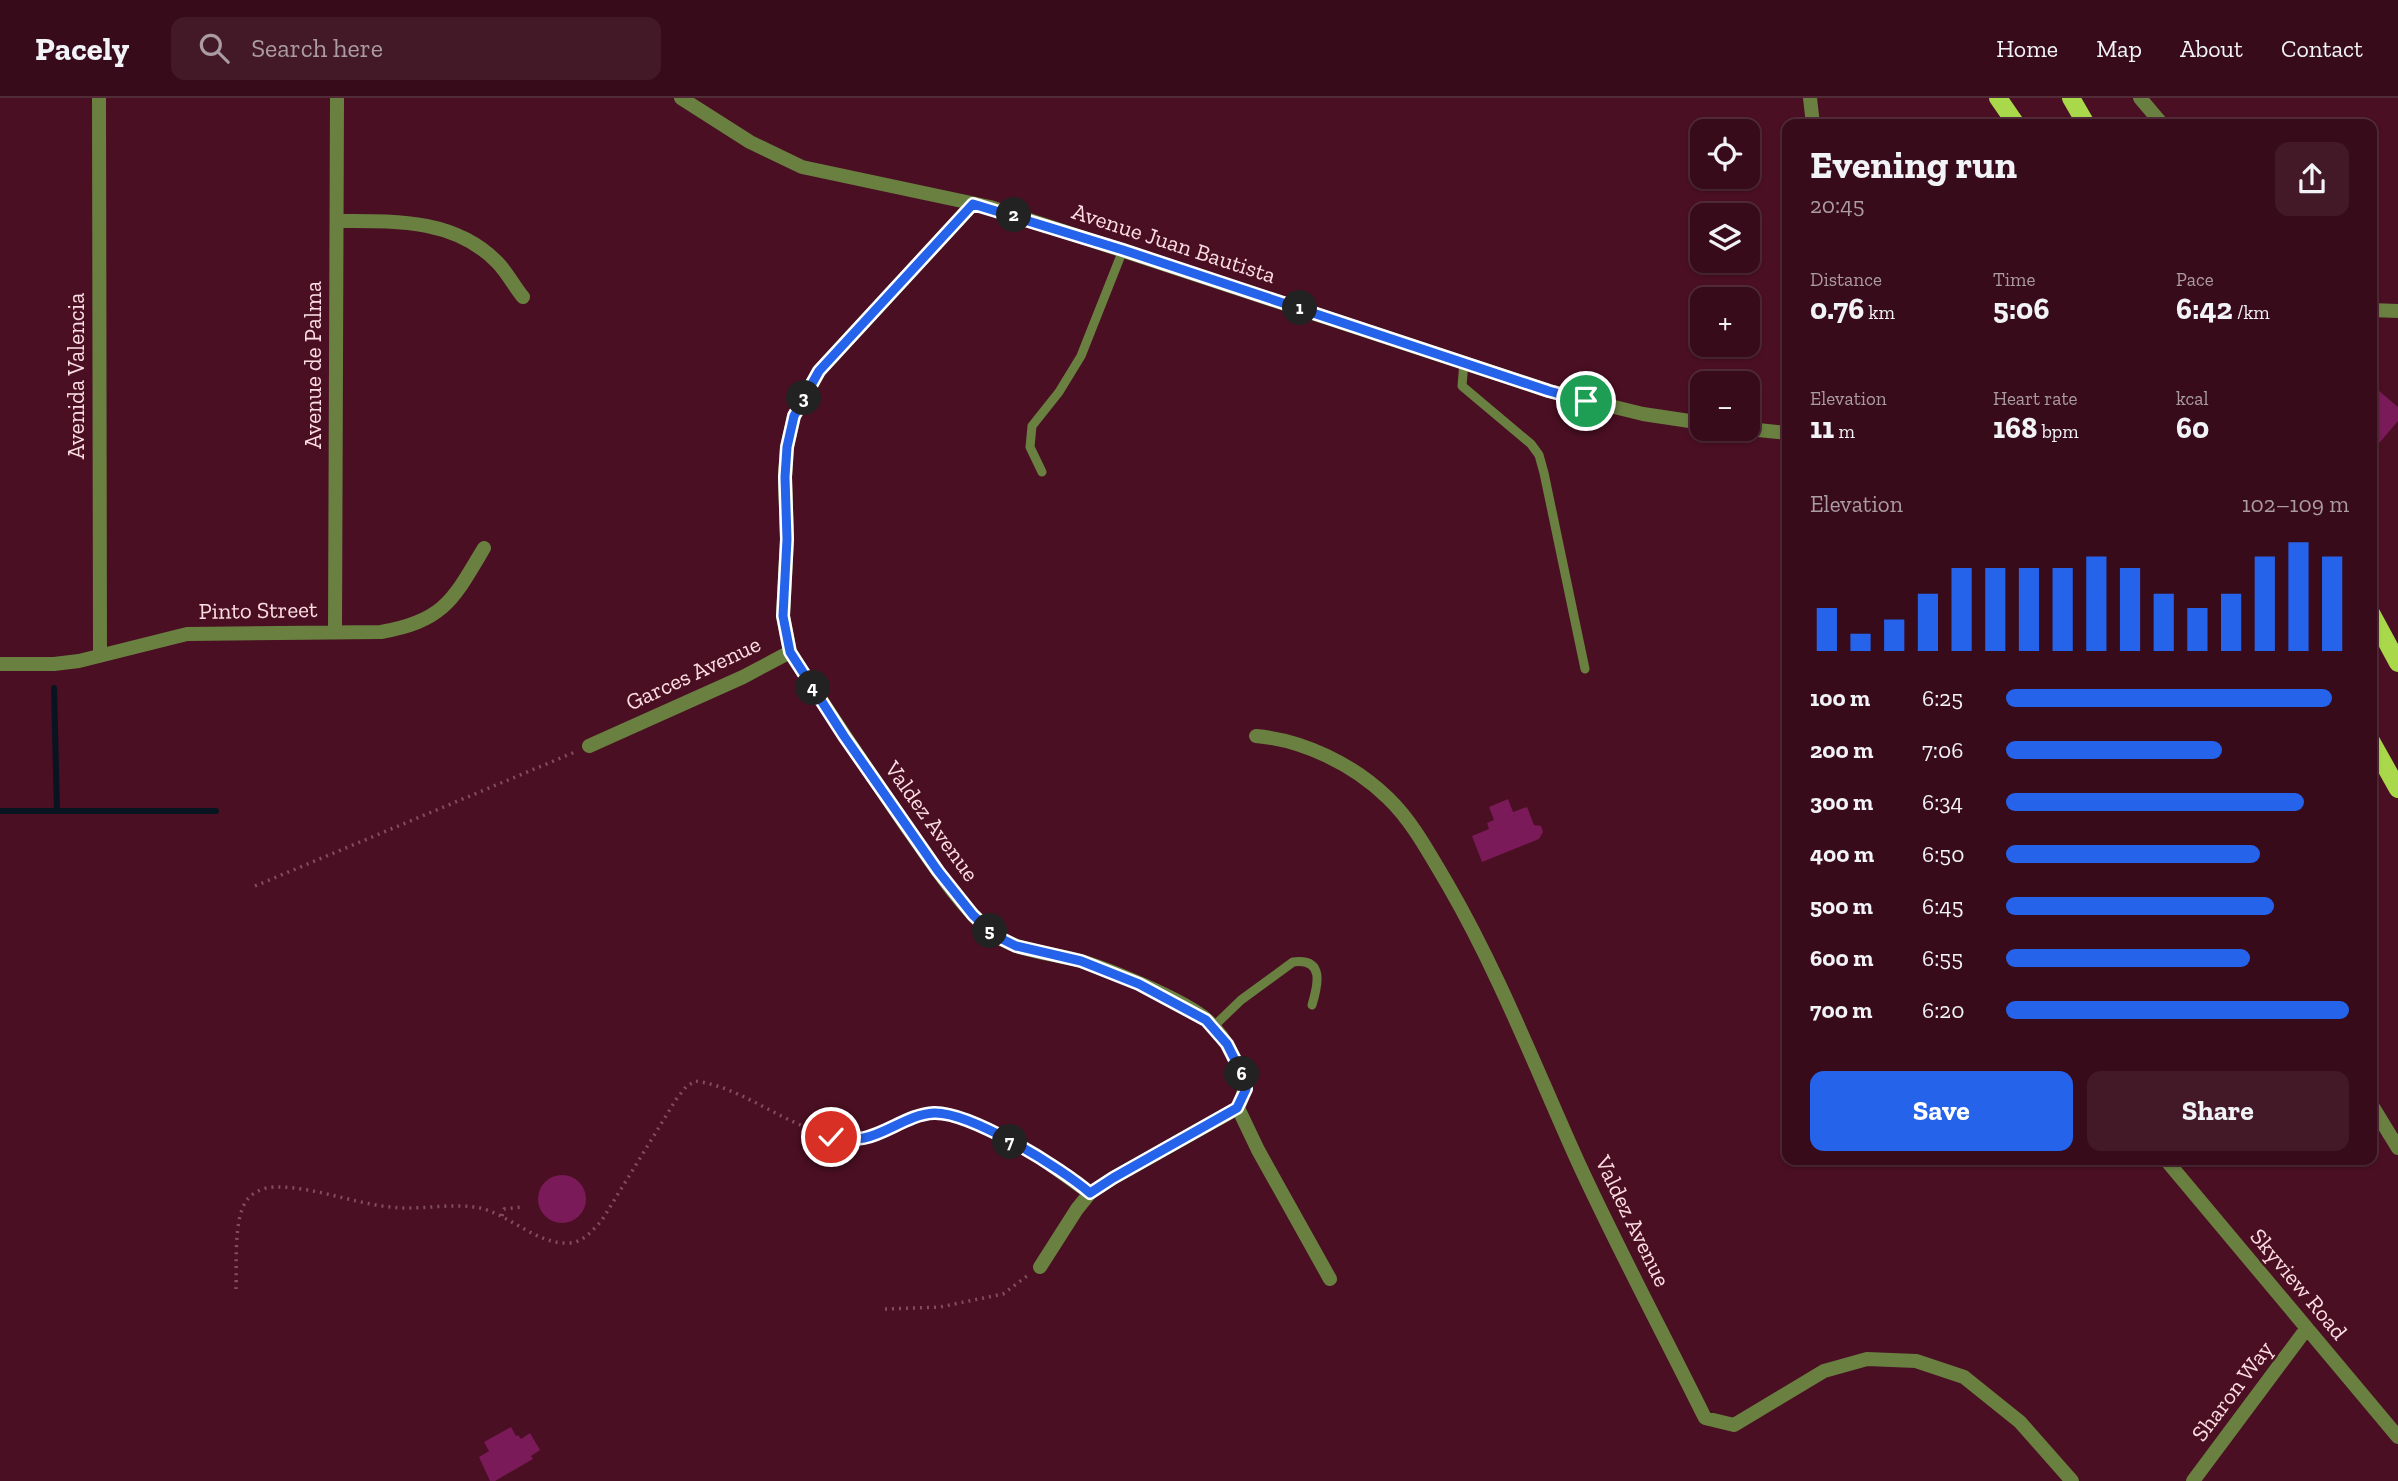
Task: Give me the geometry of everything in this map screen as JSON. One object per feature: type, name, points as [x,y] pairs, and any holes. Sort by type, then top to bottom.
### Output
[{"type":"main road","points":[[1998,98],[2013,119]]},
{"type":"main road","points":[[2071,98],[2084,119]]},
{"type":"main road","points":[[2377,624],[2398,663]]},
{"type":"main road","points":[[2377,752],[2398,789]]},
{"type":"street","name":"Avenida Valencia","points":[[99,98],[100,654]]},
{"type":"street","name":"Avenue de Palma","points":[[335,632],[337,98]]},
{"type":"street","name":"Avenue Juan Bautista","points":[[681,98],[750,142],[802,167],[973,204],[1586,401],[1690,421]]},
{"type":"street","points":[[1810,98],[1812,119]]},
{"type":"street","points":[[2140,98],[2158,119]]},
{"type":"street","name":"Garces Avenue","points":[[589,746],[743,677],[790,652],[783,616],[787,539],[785,477],[787,447],[794,416],[819,371],[973,204]]},
{"type":"street","points":[[337,221],[401,222],[452,232],[473,243],[497,262],[523,297]]},
{"type":"street","points":[[2377,310],[2398,312]]},
{"type":"street","points":[[1760,430],[1782,432]]},
{"type":"street","name":"Pinto Street","points":[[0,664],[79,661],[187,634],[381,632],[427,620],[444,608],[458,592],[484,548]]},
{"type":"street","name":"Valdez Avenue","points":[[790,652],[852,748],[938,871],[973,915],[994,935],[1016,946],[1081,961],[1139,984],[1206,1020],[1227,1044],[1245,1080],[1246,1089],[1237,1108]]},
{"type":"street","name":"Valdez Avenue","points":[[1256,736],[1281,738],[1318,752],[1355,772],[1388,798],[1423,841],[1477,936],[1579,1165],[1705,1419],[1734,1425],[1824,1371],[1867,1359],[1916,1361],[1964,1377],[2020,1422],[2072,1481]]},
{"type":"street","points":[[1040,1267],[1090,1193],[1237,1108],[1330,1279]]},
{"type":"street","points":[[2377,1114],[2398,1148]]},
{"type":"street","points":[[1051,1165],[1090,1193]]},
{"type":"street","name":"Skyview Road","points":[[2170,1165],[2398,1437]]},
{"type":"street","name":"Sharon Way","points":[[2193,1481],[2307,1328]]},
{"type":"lane","points":[[1041,472],[1030,447],[1032,426],[1059,392],[1081,356],[1123,250]]},
{"type":"lane","points":[[1464,362],[1462,386],[1531,444],[1539,455],[1585,669]]},
{"type":"lane","points":[[1213,1027],[1241,1000],[1293,962],[1310,964],[1318,977],[1319,983],[1312,1005]]},
{"type":"path","points":[[255,886],[589,746]]},
{"type":"path","points":[[236,1289],[238,1231],[243,1208],[247,1198],[268,1187],[282,1187],[404,1209],[470,1206],[502,1216],[555,1242],[571,1243],[587,1236],[602,1220],[677,1098],[685,1087],[695,1081],[717,1086],[792,1122],[831,1137],[862,1139],[881,1133],[905,1120],[933,1113],[959,1117],[1051,1165]]},
{"type":"path","points":[[502,1216],[504,1209],[523,1207]]},
{"type":"path","points":[[885,1309],[940,1307],[1003,1294],[1040,1267]]},
{"type":"building","points":[[2377,389],[2398,407],[2398,421],[2377,446]]},
{"type":"building","points":[[1508,799],[1513,812],[1527,807],[1534,825],[1541,826],[1543,832],[1539,839],[1482,862],[1472,836],[1489,829],[1487,823],[1494,820],[1489,807]]},
{"type":"building","points":[[562,1175],[579,1182],[586,1199],[579,1216],[562,1223],[545,1216],[538,1199],[545,1182]]},
{"type":"building","points":[[511,1427],[521,1439],[530,1433],[540,1450],[531,1456],[533,1459],[495,1481],[490,1481],[479,1457],[489,1451],[484,1442]]},
{"type":"waterway","points":[[54,688],[57,811]]},
{"type":"waterway","points":[[0,811],[216,811]]},
{"type":"route","points":[[831,1137],[862,1139],[881,1133],[905,1120],[933,1113],[959,1117],[1051,1165],[1090,1193],[1237,1108],[1246,1089],[1245,1080],[1227,1044],[1206,1020],[1139,984],[1081,961],[1016,946],[994,935],[973,915],[938,871],[844,736],[790,652],[783,616],[787,539],[785,477],[787,447],[794,416],[819,371],[973,204],[990,207],[1586,401]]}]
